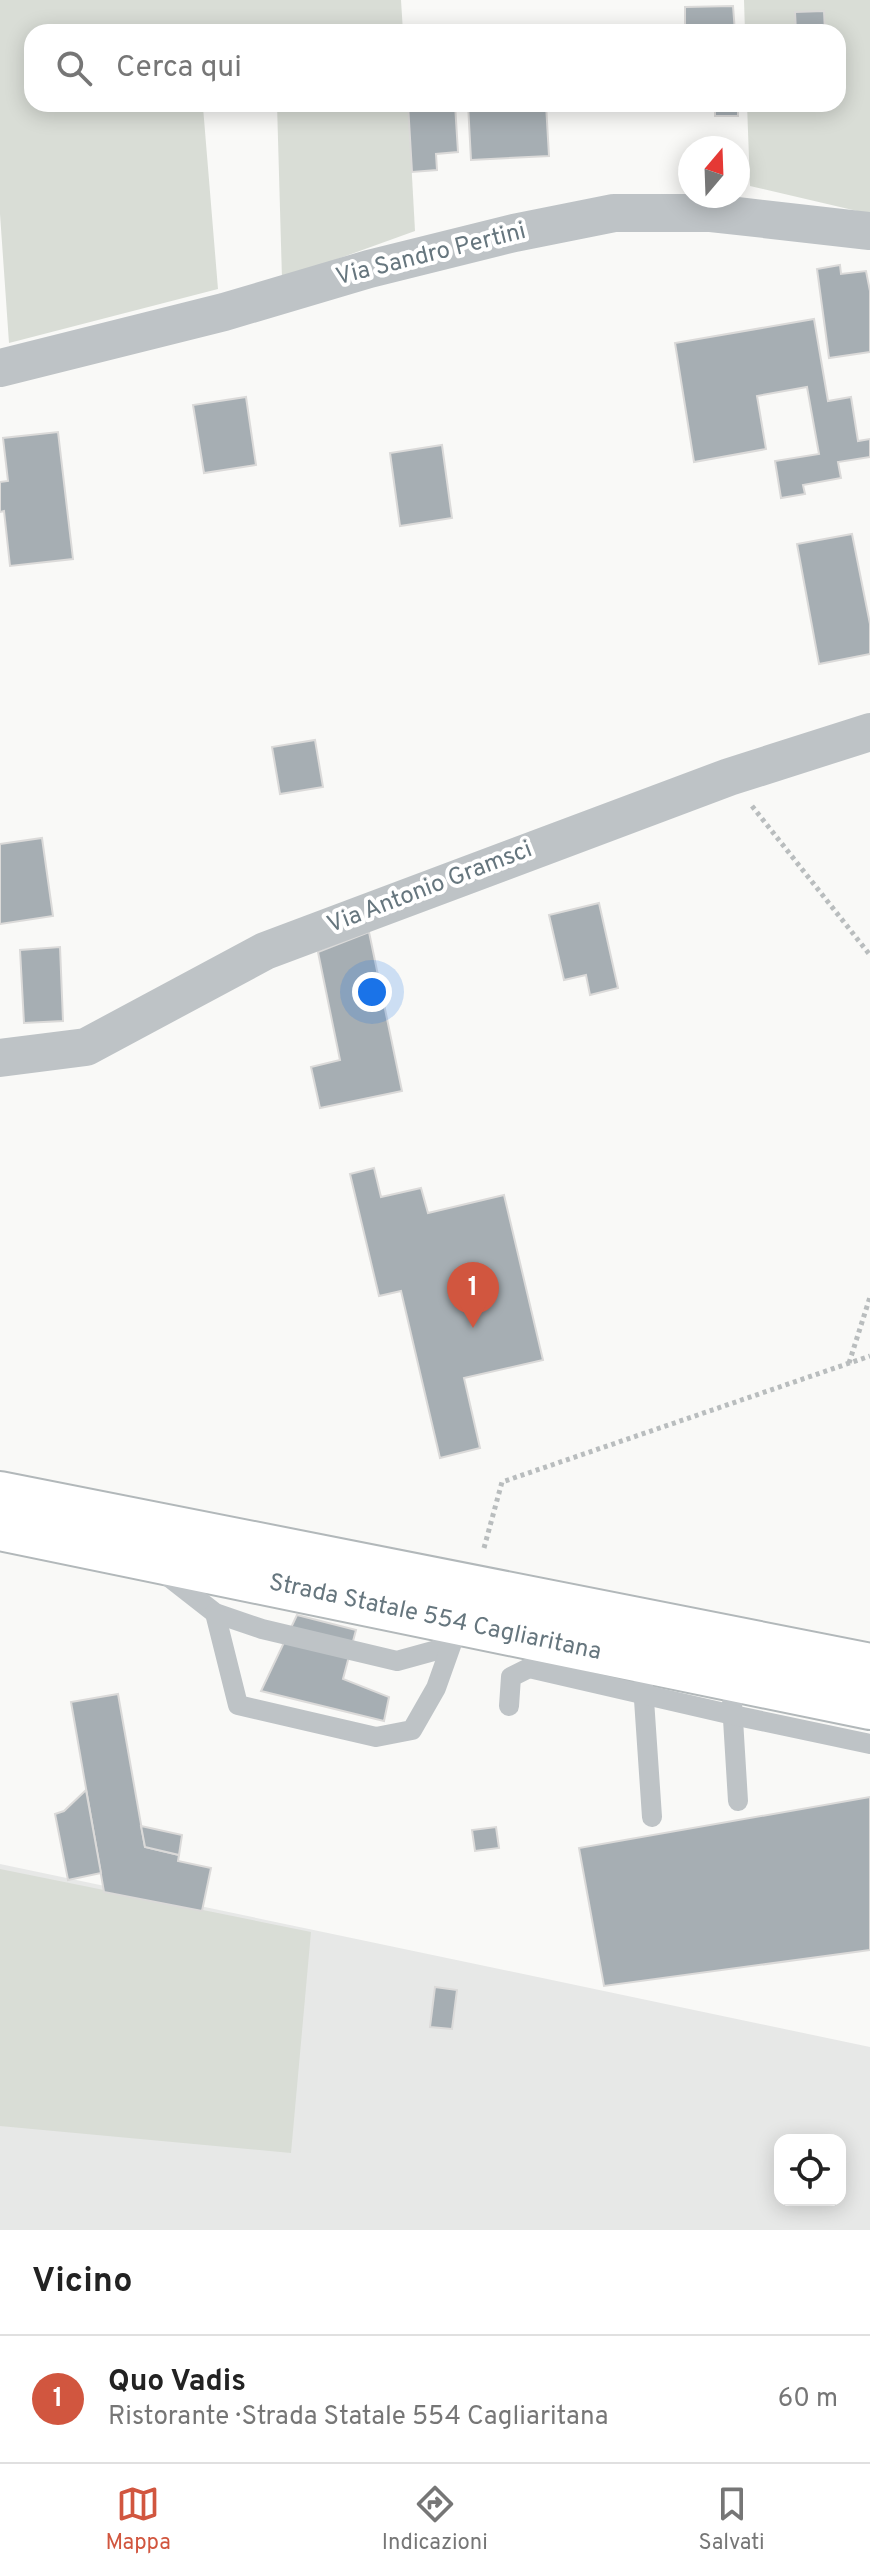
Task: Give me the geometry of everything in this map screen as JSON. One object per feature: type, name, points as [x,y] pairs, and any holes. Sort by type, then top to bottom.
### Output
[{"type":"main road","name":"Strada Statale 554 Cagliaritana","points":[[0,1494],[466,1614],[643,1678],[732,1697],[870,1707]]},
{"type":"main road","name":"Strada Statale 554 Cagliaritana","points":[[0,1528],[148,1559],[466,1614],[870,1666]]},
{"type":"street","name":"Via Sandro Pertini","points":[[0,368],[224,312],[369,269],[500,236],[614,213],[711,213],[870,231]]},
{"type":"street","name":"Via Antonio Gramsci","points":[[0,1058],[86,1047],[265,951],[729,777],[870,732]]},
{"type":"lane","points":[[148,1559],[215,1613],[262,1629],[397,1661],[437,1650],[466,1614]]},
{"type":"lane","points":[[215,1613],[238,1705],[376,1737],[412,1730],[436,1688],[466,1614]]},
{"type":"lane","points":[[509,1706],[511,1677],[529,1668],[643,1678],[652,1817]]},
{"type":"lane","points":[[738,1801],[732,1697],[870,1744]]},
{"type":"path","points":[[729,777],[870,955]]},
{"type":"path","points":[[849,1363],[870,1297]]},
{"type":"path","points":[[466,1614],[502,1482],[870,1356]]},
{"type":"shaded area","points":[[0,0],[401,0],[402,24],[24,24],[24,112],[203,112],[218,289],[9,343],[0,214]]},
{"type":"shaded area","points":[[744,0],[870,0],[870,214],[750,186],[747,112],[846,112],[846,24],[745,24]]},
{"type":"shaded area","points":[[277,112],[408,112],[415,231],[282,279]]},
{"type":"shaded area","points":[[0,1864],[870,2047],[870,2230],[0,2230]]},
{"type":"shaded area","points":[[0,1869],[311,1932],[291,2153],[0,2126]]},
{"type":"building","points":[[733,6],[734,24],[685,24],[685,7]]},
{"type":"building","points":[[824,11],[825,24],[796,24],[795,12]]},
{"type":"building","points":[[408,112],[456,112],[458,152],[436,154],[437,170],[412,172]]},
{"type":"building","points":[[468,112],[546,112],[549,156],[471,160]]},
{"type":"building","points":[[715,112],[738,112],[738,116],[715,116]]},
{"type":"building","points":[[840,265],[841,274],[866,271],[870,291],[870,352],[829,358],[817,269]]},
{"type":"building","points":[[814,319],[828,401],[851,397],[858,441],[870,439],[870,457],[838,462],[841,478],[803,485],[805,494],[781,498],[775,461],[819,454],[807,387],[757,396],[766,449],[694,462],[675,343]]},
{"type":"building","points":[[246,397],[256,465],[204,473],[193,405]]},
{"type":"building","points":[[58,432],[73,559],[10,566],[4,511],[0,512],[0,482],[8,481],[3,438]]},
{"type":"building","points":[[442,445],[452,518],[400,526],[390,453]]},
{"type":"building","points":[[852,534],[870,624],[870,654],[819,664],[797,544]]},
{"type":"building","points":[[315,740],[323,787],[280,794],[272,747]]},
{"type":"building","points":[[42,838],[53,916],[0,924],[0,844]]},
{"type":"building","points":[[599,903],[618,988],[590,995],[586,975],[564,980],[549,915]]},
{"type":"building","points":[[369,932],[402,1091],[320,1108],[311,1067],[340,1060],[318,952]]},
{"type":"building","points":[[60,947],[63,1021],[24,1023],[20,950]]},
{"type":"building","points":[[374,1168],[381,1197],[421,1188],[428,1213],[504,1195],[543,1360],[464,1378],[480,1448],[440,1458],[401,1291],[379,1296],[350,1174]]},
{"type":"building","points":[[297,1615],[356,1630],[343,1679],[389,1697],[384,1721],[261,1691]]},
{"type":"building","points":[[118,1694],[145,1847],[179,1855],[178,1861],[211,1868],[202,1911],[104,1892],[71,1702]]},
{"type":"building","points":[[86,1790],[101,1873],[68,1880],[55,1814],[64,1811]]},
{"type":"building","points":[[870,1797],[870,1950],[604,1986],[579,1848]]},
{"type":"building","points":[[141,1826],[182,1835],[179,1855],[145,1847]]},
{"type":"building","points":[[496,1827],[499,1848],[475,1851],[472,1830]]},
{"type":"building","points":[[435,1987],[457,1990],[452,2029],[430,2027]]},
{"type":"place","name":"Quo Vadis","points":[[473,1328]]}]
